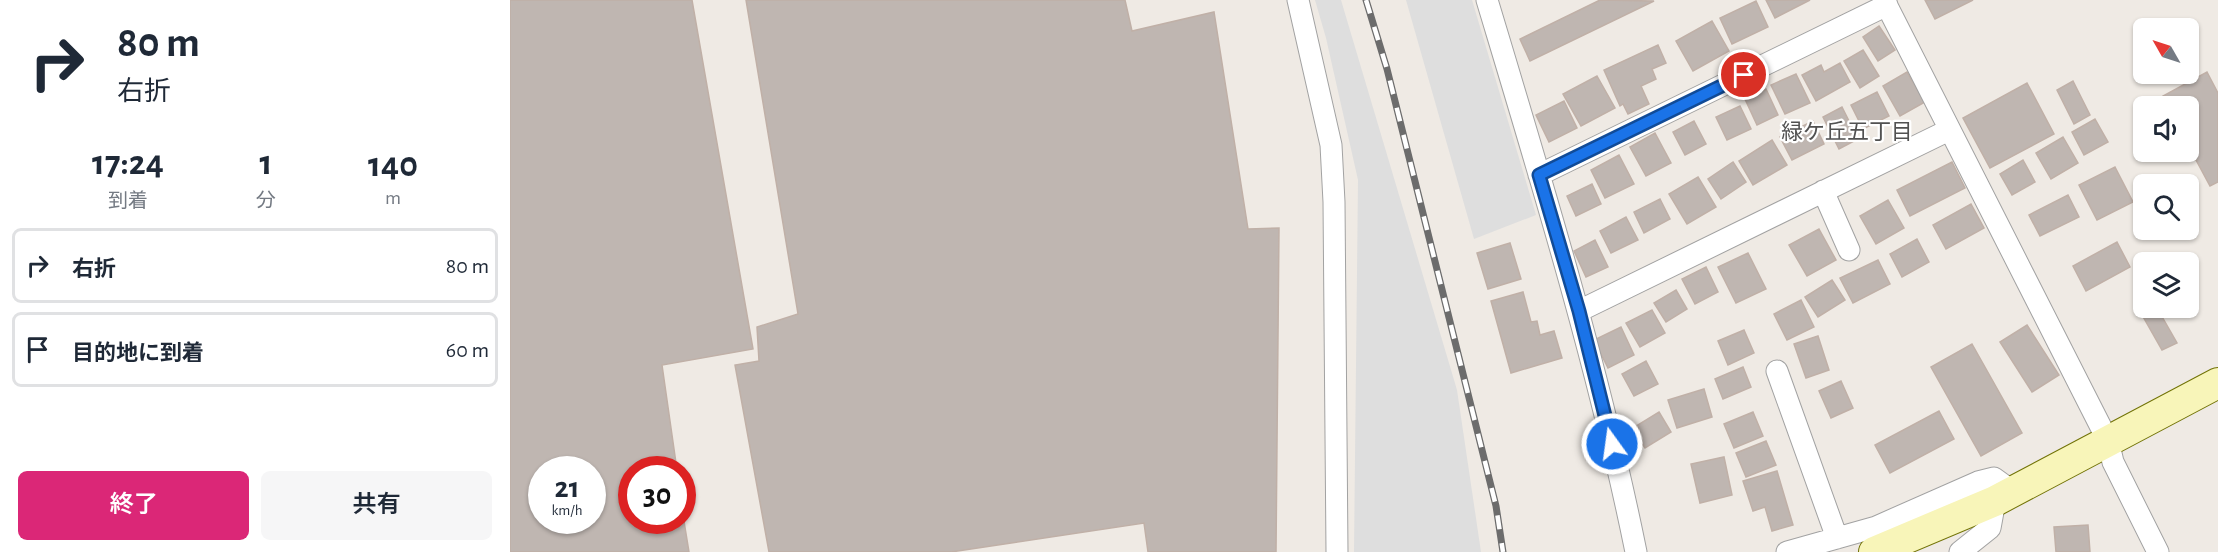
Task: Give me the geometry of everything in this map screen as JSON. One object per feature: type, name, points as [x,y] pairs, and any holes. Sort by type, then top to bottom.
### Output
[{"type":"street","points":[[1298,0],[1331,145],[1334,202],[1337,552]]},
{"type":"street","points":[[1487,0],[1579,311],[1623,489],[1636,552]]},
{"type":"street","points":[[1539,175],[1886,3],[2108,441],[2113,462],[2158,552]]},
{"type":"street","points":[[1579,311],[1949,130]]},
{"type":"street","points":[[1823,191],[1849,250]]},
{"type":"street","points":[[1777,371],[1837,538]]},
{"type":"street","points":[[1874,552],[1932,529],[2004,496],[2218,383]]},
{"type":"street","points":[[1786,552],[1876,527],[1978,482],[1994,478],[2004,496]]},
{"type":"street","points":[[1960,552],[1990,528],[2004,496]]},
{"type":"shaded area","points":[[1315,0],[1341,0],[1457,390],[1481,552],[1354,552],[1358,180],[1326,38]]},
{"type":"shaded area","points":[[1406,0],[1472,0],[1536,215],[1474,239]]},
{"type":"building","points":[[510,0],[692,0],[753,349],[662,365],[675,456],[618,456],[618,534],[686,534],[689,552],[510,552]]},
{"type":"building","points":[[746,0],[1125,0],[1132,31],[1214,12],[1248,229],[1279,228],[1276,552],[1148,552],[1144,523],[951,552],[769,552],[735,365],[759,361],[757,327],[798,314]]},
{"type":"building","points":[[1600,0],[1654,1],[1530,61],[1520,39]]},
{"type":"building","points":[[1766,0],[1810,0],[1775,18]]},
{"type":"building","points":[[1925,0],[1973,0],[1935,19]]},
{"type":"building","points":[[1756,1],[1768,27],[1732,44],[1720,18]]},
{"type":"building","points":[[1712,21],[1729,51],[1693,71],[1676,41]]},
{"type":"building","points":[[1879,26],[1895,50],[1878,61],[1863,37]]},
{"type":"building","points":[[1658,45],[1666,63],[1652,69],[1656,79],[1641,86],[1649,104],[1628,114],[1623,104],[1620,106],[1604,70]]},
{"type":"building","points":[[1863,50],[1879,76],[1860,88],[1844,61]]},
{"type":"building","points":[[1840,63],[1850,82],[1816,101],[1802,75],[1821,65],[1824,72]]},
{"type":"building","points":[[1907,72],[1925,102],[1900,116],[1883,86]]},
{"type":"building","points":[[2207,72],[2218,93],[2218,182],[2210,186],[2197,162],[2199,162],[2199,96],[2163,96],[2185,84],[2199,84],[2199,76]]},
{"type":"building","points":[[1796,74],[1810,103],[1785,114],[1771,85]]},
{"type":"building","points":[[1597,76],[1615,108],[1581,126],[1563,94]]},
{"type":"building","points":[[2073,81],[2090,115],[2074,124],[2057,90]]},
{"type":"building","points":[[2027,83],[2054,134],[1990,168],[1963,118]]},
{"type":"building","points":[[1766,89],[1778,115],[1757,125],[1745,99]]},
{"type":"building","points":[[1877,92],[1889,116],[1863,129],[1851,105]]},
{"type":"building","points":[[1564,101],[1577,128],[1549,142],[1536,115]]},
{"type":"building","points":[[1740,106],[1751,129],[1727,140],[1716,117]]},
{"type":"building","points":[[1842,107],[1858,139],[1839,149],[1823,117]]},
{"type":"building","points":[[2095,119],[2108,142],[2084,155],[2072,132]]},
{"type":"building","points":[[1694,121],[1706,144],[1685,155],[1673,132]]},
{"type":"building","points":[[1813,121],[1824,144],[1792,160],[1780,137]]},
{"type":"building","points":[[1655,133],[1671,163],[1646,176],[1630,147]]},
{"type":"building","points":[[2063,137],[2078,163],[2051,179],[2036,153]]},
{"type":"building","points":[[1772,140],[1787,165],[1753,185],[1739,161]]},
{"type":"building","points":[[1619,155],[1634,184],[1605,198],[1591,170]]},
{"type":"building","points":[[2023,160],[2035,182],[2012,195],[2000,174]]},
{"type":"building","points":[[1733,162],[1746,182],[1721,199],[1708,179]]},
{"type":"building","points":[[1952,162],[1965,188],[1910,216],[1897,190]]},
{"type":"building","points":[[2115,167],[2133,202],[2097,220],[2079,185]]},
{"type":"building","points":[[1698,177],[1716,207],[1687,224],[1669,194]]},
{"type":"building","points":[[1592,184],[1601,204],[1576,216],[1567,196]]},
{"type":"building","points":[[2068,195],[2079,217],[2040,236],[2029,215]]},
{"type":"building","points":[[1660,199],[1670,219],[1644,233],[1634,212]]},
{"type":"building","points":[[1888,200],[1904,228],[1876,244],[1860,216]]},
{"type":"building","points":[[1971,204],[1984,228],[1946,249],[1933,225]]},
{"type":"building","points":[[1626,217],[1638,240],[1611,253],[1600,231]]},
{"type":"building","points":[[1819,229],[1836,260],[1807,276],[1789,245]]},
{"type":"building","points":[[1917,239],[1929,262],[1902,277],[1890,254]]},
{"type":"building","points":[[1595,240],[1608,267],[1586,277],[1574,251]]},
{"type":"building","points":[[2117,242],[2130,267],[2086,291],[2073,266]]},
{"type":"building","points":[[1510,243],[1521,279],[1488,289],[1477,253]]},
{"type":"building","points":[[1748,253],[1766,289],[1736,303],[1718,267]]},
{"type":"building","points":[[1878,260],[1890,284],[1853,303],[1840,278]]},
{"type":"building","points":[[1706,267],[1718,292],[1695,304],[1682,279]]},
{"type":"building","points":[[1832,280],[1845,300],[1818,317],[1805,297]]},
{"type":"building","points":[[1676,290],[1687,309],[1666,322],[1654,303]]},
{"type":"building","points":[[1523,292],[1531,322],[1537,321],[1540,335],[1554,331],[1562,358],[1511,373],[1491,301]]},
{"type":"building","points":[[1801,300],[1814,327],[1787,340],[1774,314]]},
{"type":"building","points":[[1652,310],[1665,333],[1640,347],[1626,323]]},
{"type":"building","points":[[2144,318],[2163,318],[2177,343],[2162,350]]},
{"type":"building","points":[[2027,325],[2059,375],[2032,392],[2000,342]]},
{"type":"building","points":[[1621,327],[1634,355],[1608,368],[1594,340]]},
{"type":"building","points":[[1744,330],[1754,353],[1728,365],[1718,341]]},
{"type":"building","points":[[1818,336],[1829,370],[1806,378],[1794,344]]},
{"type":"building","points":[[1972,344],[2022,433],[1981,456],[1931,367]]},
{"type":"building","points":[[1646,361],[1658,384],[1634,396],[1622,374]]},
{"type":"building","points":[[1743,367],[1751,387],[1723,399],[1715,379]]},
{"type":"building","points":[[1841,381],[1853,408],[1831,418],[1819,391]]},
{"type":"building","points":[[1704,389],[1712,417],[1677,428],[1668,400]]},
{"type":"building","points":[[1939,411],[1954,439],[1890,473],[1875,445]]},
{"type":"building","points":[[1659,412],[1671,432],[1645,448],[1633,428]]},
{"type":"building","points":[[1753,412],[1763,436],[1734,448],[1724,424]]},
{"type":"building","points":[[1766,441],[1776,465],[1746,477],[1736,453]]},
{"type":"building","points":[[1724,457],[1732,495],[1700,503],[1691,464]]},
{"type":"building","points":[[1777,471],[1793,525],[1772,531],[1765,507],[1753,511],[1743,481]]},
{"type":"building","points":[[2088,525],[2090,552],[2056,552],[2054,527]]},
{"type":"railway","points":[[1366,0],[1387,69],[1496,506],[1503,552]]},
{"type":"district","name":"緑ケ丘五丁目","points":[[1847,132]]},
{"type":"route","points":[[1612,444],[1579,311],[1539,175],[1744,75]]}]
